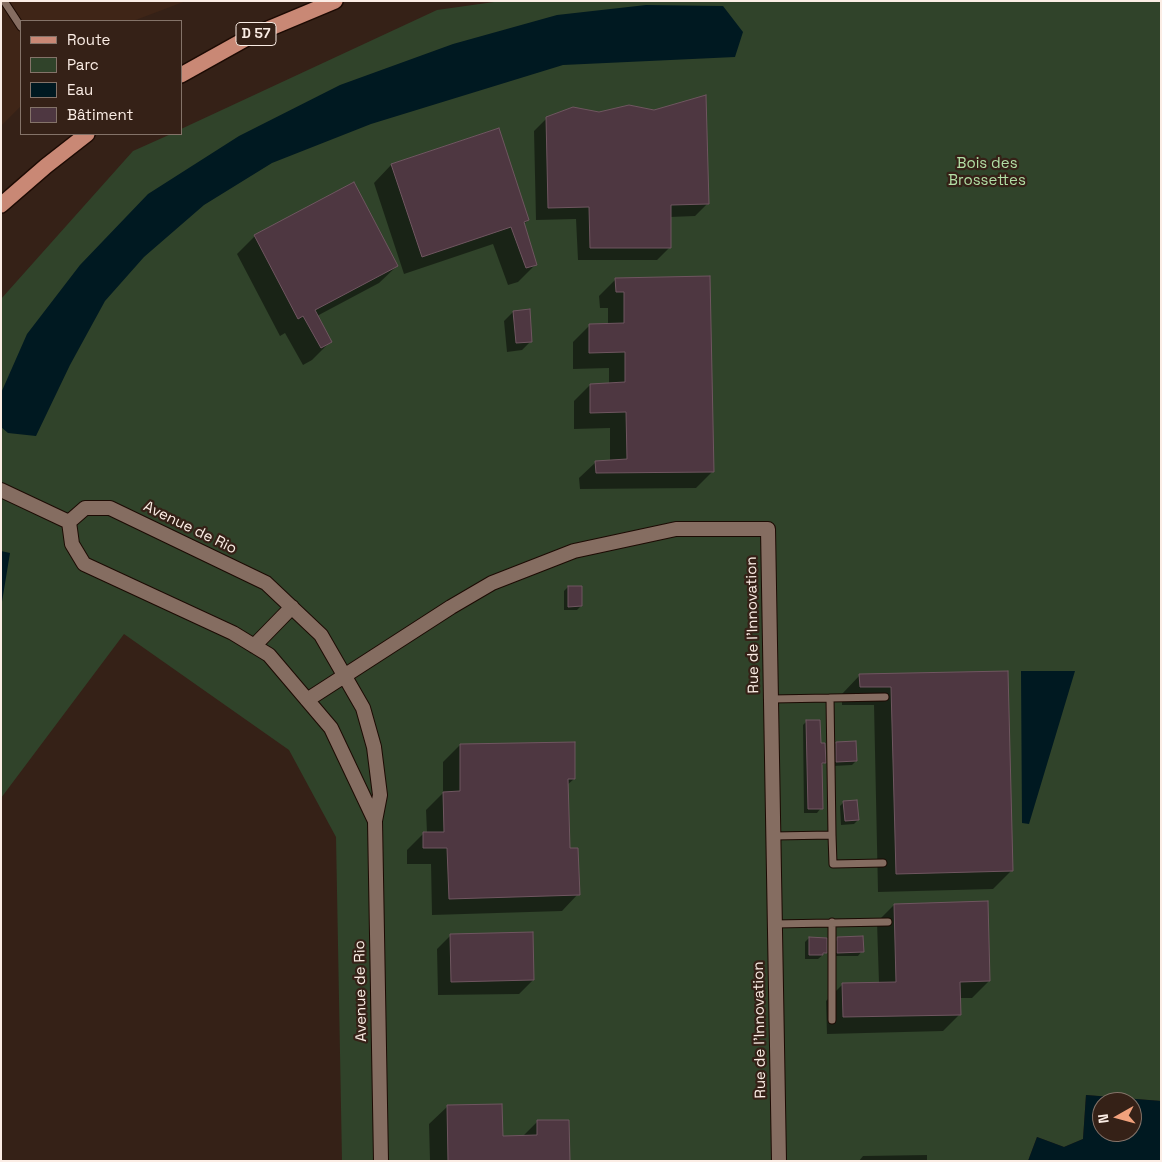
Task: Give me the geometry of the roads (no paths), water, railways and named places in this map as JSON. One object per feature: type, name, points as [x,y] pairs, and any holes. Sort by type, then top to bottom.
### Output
[{"type":"main road","name":"D 57","points":[[182,74],[249,37],[334,1]]},
{"type":"main road","points":[[1,205],[46,166],[87,135]]},
{"type":"street","points":[[1,490],[69,522]]},
{"type":"street","name":"Avenue de Rio","points":[[375,821],[331,728],[268,655],[233,632],[84,564],[72,544],[69,522],[85,508],[110,508],[266,583],[321,635],[363,708],[374,747],[380,795],[375,821],[381,1161]]},
{"type":"street","name":"Rue de l'Innovation","points":[[345,676],[451,607],[492,583],[574,551],[676,529],[768,529],[779,1161]]},
{"type":"street","points":[[254,646],[292,606]]},
{"type":"street","points":[[307,700],[345,676]]},
{"type":"lane","points":[[4,1],[20,25]]},
{"type":"lane","points":[[771,699],[884,697]]},
{"type":"lane","points":[[830,698],[833,864],[883,863]]},
{"type":"lane","points":[[773,836],[832,835]]},
{"type":"lane","points":[[832,922],[832,1020]]},
{"type":"lane","points":[[774,924],[888,922]]},
{"type":"water","points":[[646,5],[723,6],[743,32],[735,57],[563,65],[371,124],[272,163],[204,205],[144,257],[105,301],[70,365],[36,436],[8,433],[1,427],[1,393],[27,334],[80,265],[148,194],[239,136],[340,85],[453,44],[557,15]]},
{"type":"water","points":[[1,551],[10,553],[1,608]]},
{"type":"water","points":[[1021,671],[1075,671],[1029,824],[1022,823]]},
{"type":"water","points":[[1086,1095],[1092,1095],[1092,1142],[1142,1142],[1142,1099],[1161,1101],[1161,1161],[1028,1161],[1037,1137],[1064,1147],[1083,1139]]},
{"type":"park label","name":"Bois des Brossettes","points":[[987,172]]}]
